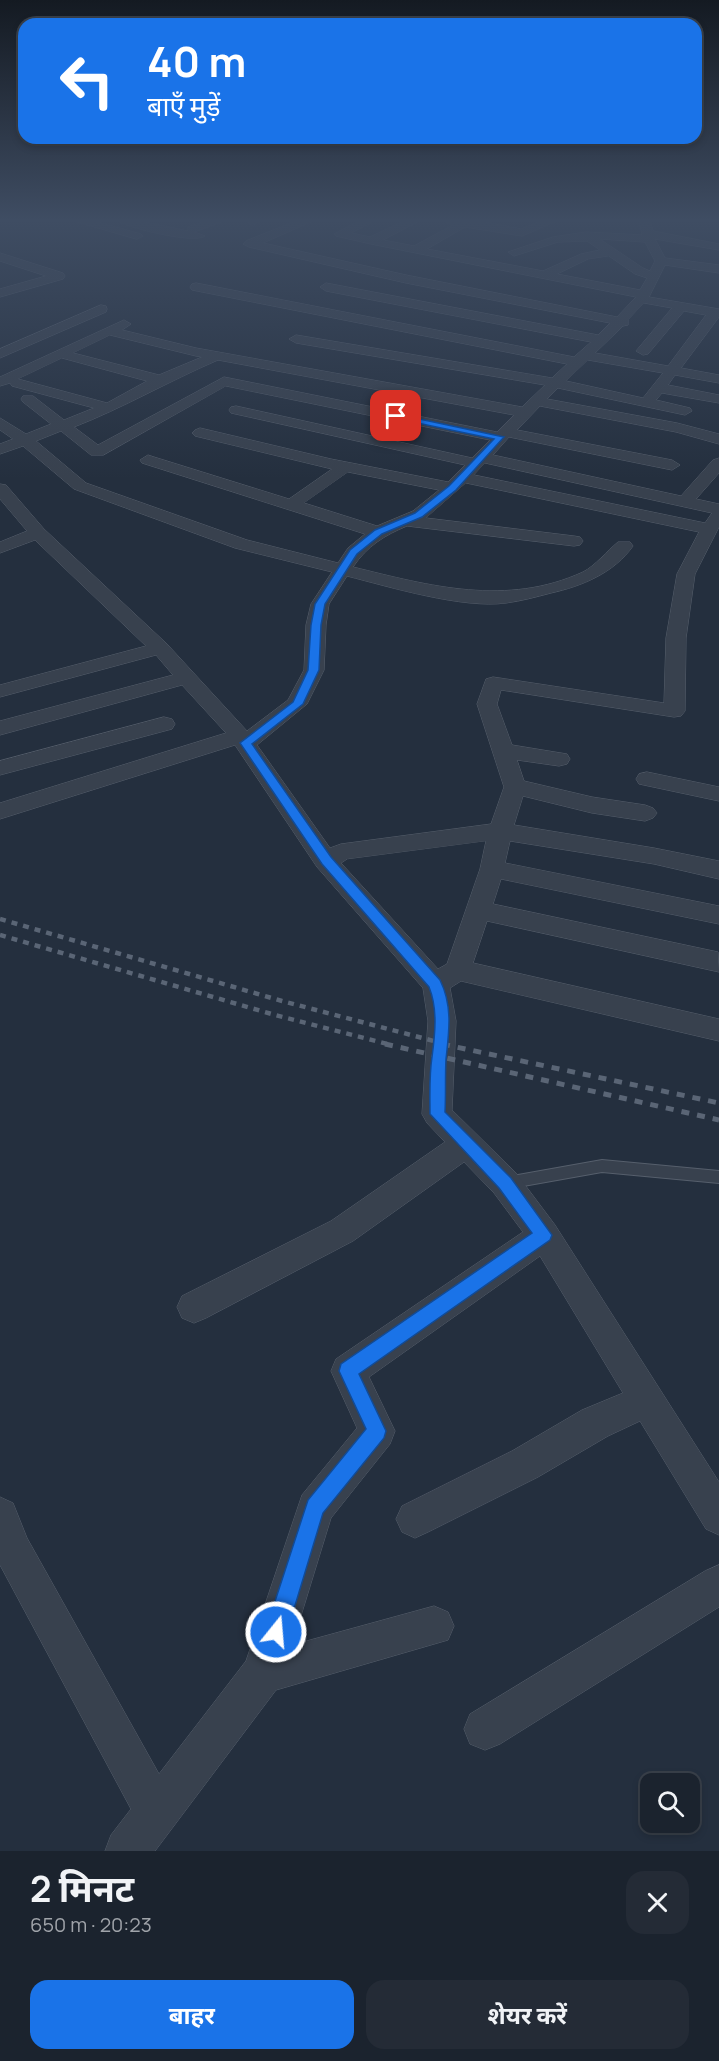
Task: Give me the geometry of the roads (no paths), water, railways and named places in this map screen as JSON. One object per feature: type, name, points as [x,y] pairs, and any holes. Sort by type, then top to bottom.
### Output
[{"type":"street","points":[[290,306],[581,359],[659,356],[706,362]]},
{"type":"street","points":[[399,306],[604,343]]},
{"type":"street","points":[[546,306],[623,322]]},
{"type":"street","points":[[0,811],[243,740],[297,704],[314,670],[316,625],[320,604],[354,552],[378,532],[419,515],[457,483],[534,403],[581,359],[604,343],[636,306]]},
{"type":"street","points":[[645,404],[659,388],[659,356],[681,306]]},
{"type":"street","points":[[683,306],[717,313]]},
{"type":"street","points":[[0,354],[101,309]]},
{"type":"street","points":[[659,356],[717,313]]},
{"type":"street","points":[[2,381],[133,320]]},
{"type":"street","points":[[109,331],[216,356],[534,403],[677,428],[719,439]]},
{"type":"street","points":[[296,339],[526,377],[685,411]]},
{"type":"street","points":[[213,340],[322,360]]},
{"type":"street","points":[[61,354],[160,380]]},
{"type":"street","points":[[0,449],[27,441],[109,408],[160,380],[216,356]]},
{"type":"street","points":[[659,356],[719,379]]},
{"type":"street","points":[[2,381],[109,408]]},
{"type":"street","points":[[28,399],[97,452],[224,381],[672,465]]},
{"type":"street","points":[[659,388],[719,399]]},
{"type":"street","points":[[519,394],[534,403]]},
{"type":"street","points":[[236,410],[719,509]]},
{"type":"street","points":[[0,423],[27,441],[81,486],[241,544],[419,589],[467,596],[504,598],[559,586],[591,575],[624,546]]},
{"type":"street","points":[[200,433],[345,467],[714,522],[686,574],[676,638],[674,711],[493,683],[488,704],[515,787],[478,910],[446,977],[441,1000],[442,1044],[439,1058],[437,1114],[505,1183],[544,1235],[647,1400],[708,1476],[719,1516]]},
{"type":"street","points":[[148,460],[378,532]]},
{"type":"street","points":[[685,501],[719,463]]},
{"type":"street","points":[[291,505],[345,467]]},
{"type":"street","points":[[1,492],[38,533],[160,648],[187,677],[243,740],[326,861],[446,977],[719,1030]]},
{"type":"street","points":[[406,521],[574,541]]},
{"type":"street","points":[[0,548],[38,533]]},
{"type":"street","points":[[0,691],[160,648]]},
{"type":"street","points":[[0,728],[187,677]]},
{"type":"street","points":[[0,768],[164,724]]},
{"type":"street","points":[[503,751],[559,759]]},
{"type":"street","points":[[647,779],[719,794]]},
{"type":"street","points":[[515,787],[542,791],[592,805],[645,813]]},
{"type":"street","points":[[326,861],[341,852],[500,831],[654,855],[719,870]]},
{"type":"street","points":[[492,869],[719,915]]},
{"type":"street","points":[[478,910],[718,962]]},
{"type":"street","points":[[194,1307],[342,1231],[466,1144]]},
{"type":"street","points":[[127,1851],[263,1673],[315,1508],[377,1431],[348,1371],[544,1235]]},
{"type":"street","points":[[415,1519],[525,1464],[595,1423],[647,1400]]},
{"type":"street","points":[[0,1516],[12,1549],[157,1813]]},
{"type":"street","points":[[485,1729],[719,1585]]},
{"type":"street","points":[[263,1673],[434,1626]]},
{"type":"lane","points":[[505,1183],[602,1166],[719,1177]]},
{"type":"railway","points":[[0,919],[282,1001],[449,1045]]},
{"type":"railway","points":[[0,935],[275,1015],[391,1045]]},
{"type":"railway","points":[[385,1044],[719,1120]]},
{"type":"railway","points":[[442,1044],[719,1103]]}]
